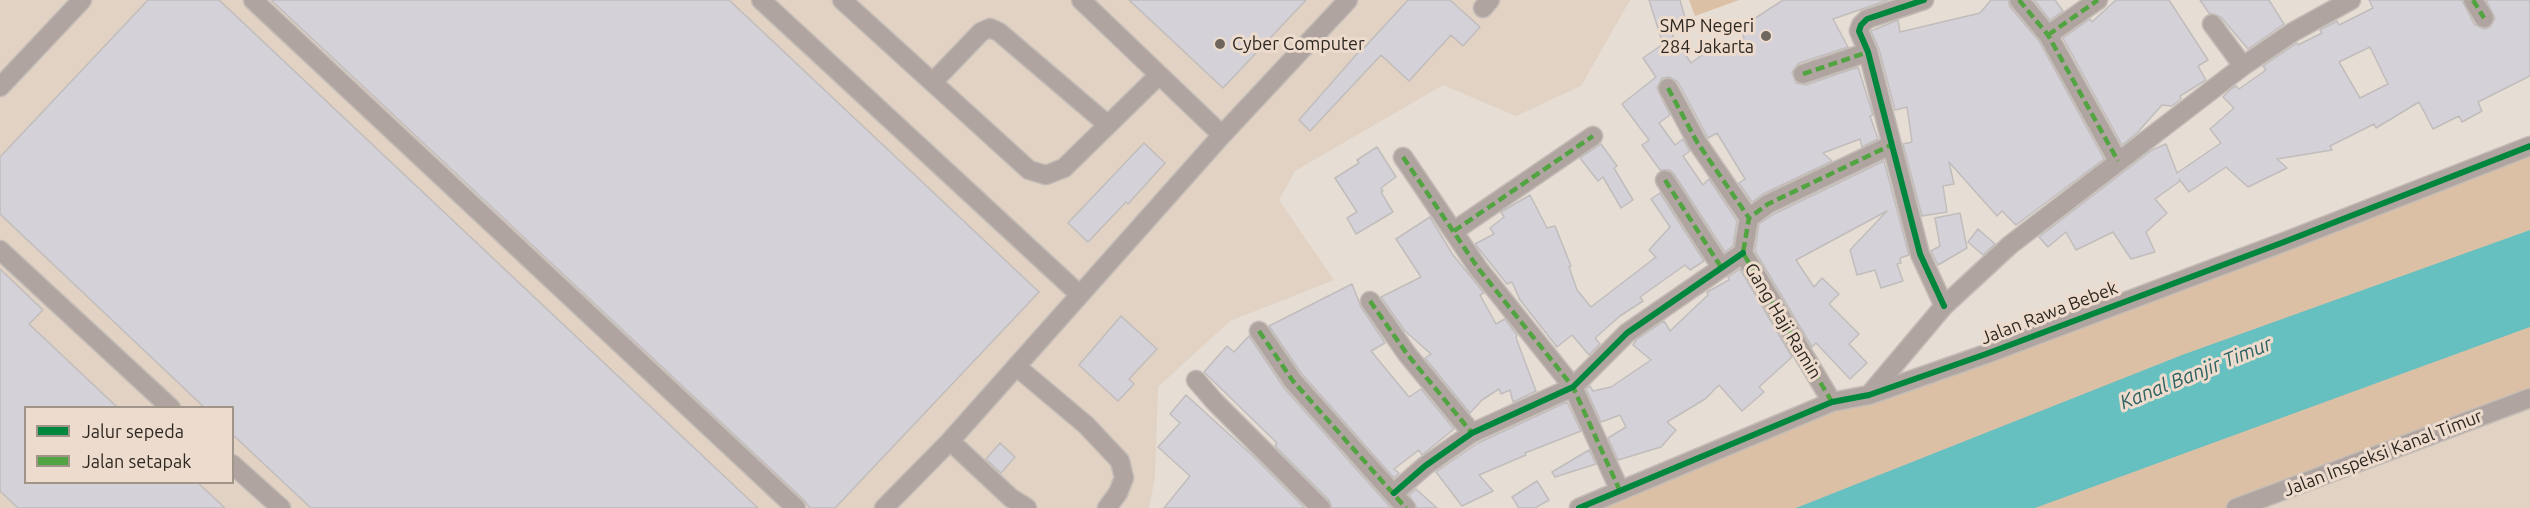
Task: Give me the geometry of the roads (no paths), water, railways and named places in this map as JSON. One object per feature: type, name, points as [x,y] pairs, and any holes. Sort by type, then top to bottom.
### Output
[{"type":"street","points":[[0,87],[82,0]]},
{"type":"street","points":[[253,0],[796,508]]},
{"type":"street","points":[[761,0],[1079,294]]},
{"type":"street","points":[[842,0],[1029,170],[1046,175],[1064,168],[1159,75]]},
{"type":"street","points":[[1081,0],[1222,135]]},
{"type":"street","points":[[884,508],[950,441],[1222,135],[1348,0]]},
{"type":"street","points":[[1924,0],[1867,19],[1859,31],[1869,52],[1920,254],[1944,306]]},
{"type":"street","points":[[2019,0],[2048,35],[2118,161]]},
{"type":"street","points":[[2048,35],[2097,0]]},
{"type":"street","points":[[1869,395],[1944,306],[2010,245],[2243,66],[2293,32],[2350,0]]},
{"type":"street","points":[[2473,0],[2484,18]]},
{"type":"street","points":[[2212,24],[2243,66]]},
{"type":"street","points":[[933,82],[981,32],[990,28],[999,32],[1108,125]]},
{"type":"street","points":[[1803,74],[1869,52]]},
{"type":"street","points":[[1668,88],[1696,142],[1749,218],[1768,204],[1891,145]]},
{"type":"street","points":[[1454,231],[1593,136]]},
{"type":"street","name":"Jalan Rawa Bebek","points":[[1579,508],[1832,402],[1869,395],[1986,354],[2284,242],[2530,146]]},
{"type":"street","points":[[1403,158],[1478,268],[1573,387],[1620,491]]},
{"type":"street","points":[[1665,180],[1721,267]]},
{"type":"street","name":"Gang Haji Ramin","points":[[1749,218],[1743,253],[1832,402]]},
{"type":"street","points":[[0,250],[169,406]]},
{"type":"street","points":[[1394,494],[1425,466],[1472,433],[1573,387],[1627,333],[1743,253]]},
{"type":"street","points":[[1370,301],[1407,354],[1472,433]]},
{"type":"street","points":[[1259,331],[1293,381],[1406,508]]},
{"type":"street","points":[[1017,367],[1086,425],[1120,461],[1124,478],[1118,493],[1107,508]]},
{"type":"street","points":[[1196,381],[1322,508]]},
{"type":"street","name":"Jalan Inspeksi Kanal Timur","points":[[2236,508],[2530,398]]},
{"type":"street","points":[[950,441],[1011,498],[1027,508]]},
{"type":"street","points":[[234,466],[280,508]]},
{"type":"water","name":"Kanal Banjir Timur","points":[[2530,230],[2530,327],[2035,508],[1796,508],[2182,355]]},
{"type":"place","name":"SMP Negeri 284 Jakarta","points":[[1766,36]]},
{"type":"place","name":"Cyber Computer","points":[[1220,44]]}]
